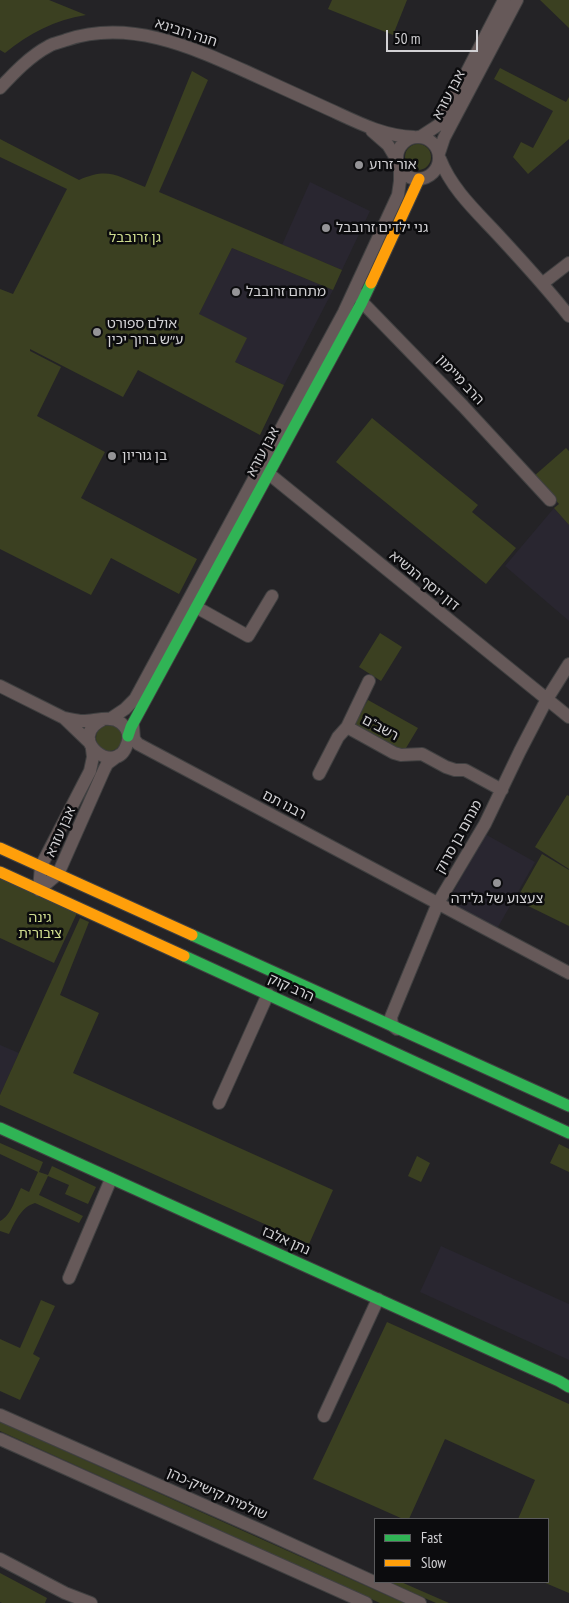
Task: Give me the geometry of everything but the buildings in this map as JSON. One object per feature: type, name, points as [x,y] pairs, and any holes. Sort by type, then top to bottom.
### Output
[{"type":"main road","name":"אבן עזרא","points":[[128,736],[134,721],[196,607],[265,470],[362,302],[421,178]]},
{"type":"main road","name":"הרב קוק","points":[[0,848],[569,1106]]},
{"type":"main road","name":"הרב קוק","points":[[0,872],[569,1132]]},
{"type":"main road","name":"נתן אלבז","points":[[0,1128],[566,1384]]},
{"type":"street","name":"אבן עזרא","points":[[417,137],[440,124],[504,0]]},
{"type":"street","name":"אבן עזרא","points":[[439,156],[444,138],[517,0]]},
{"type":"street","name":"חנה רובינא","points":[[0,88],[19,68],[49,46],[82,34],[113,31],[152,36],[188,47],[366,127],[396,136],[417,137]]},
{"type":"street","name":"חנה רובינא","points":[[366,127],[388,145],[399,164]]},
{"type":"street","points":[[462,196],[442,183],[408,176],[399,164],[398,154],[403,143],[417,137],[432,142],[444,170],[462,196],[544,283],[569,316]]},
{"type":"street","points":[[421,178],[431,175],[436,170],[439,156]]},
{"type":"street","name":"אבן עזרא","points":[[107,719],[125,709],[135,699],[265,470],[360,278],[398,195],[400,181],[399,164]]},
{"type":"street","points":[[544,283],[569,263]]},
{"type":"street","points":[[360,278],[362,302]]},
{"type":"street","name":"הרב מיימון","points":[[362,302],[463,406],[550,500]]},
{"type":"street","name":"דון יוסף הנשיא","points":[[265,470],[569,717]]},
{"type":"street","points":[[196,607],[248,636],[272,596]]},
{"type":"street","name":"מנחם בן סרוק","points":[[396,1029],[392,1025],[391,1017],[438,903],[480,832],[520,751],[569,664]]},
{"type":"street","name":"רשב\"ם","points":[[369,681],[347,728],[394,753],[401,755],[422,754],[446,767],[455,770],[465,770],[502,790]]},
{"type":"street","points":[[0,686],[64,718],[84,721],[107,719],[122,724],[128,736],[125,749],[120,754],[108,758],[102,756],[64,718]]},
{"type":"street","points":[[91,746],[89,737],[93,726],[107,719]]},
{"type":"street","name":"רבנו תם","points":[[134,721],[134,739],[138,744],[438,903]]},
{"type":"street","points":[[319,774],[338,737],[347,728]]},
{"type":"street","name":"אבן עזרא","points":[[39,890],[41,866],[90,772],[93,757],[91,746]]},
{"type":"street","name":"אבן עזרא","points":[[39,890],[58,874],[104,770],[120,754]]},
{"type":"street","points":[[438,903],[569,973]]},
{"type":"street","points":[[219,1103],[268,994]]},
{"type":"street","points":[[68,1278],[111,1179]]},
{"type":"street","points":[[324,1416],[378,1299]]},
{"type":"street","name":"שולמית קישיק-כהן","points":[[0,1415],[374,1582]]},
{"type":"street","points":[[0,1439],[366,1603]]},
{"type":"street","points":[[0,1559],[63,1598],[91,1603]]},
{"type":"street","name":"שולמית קישיק-כהן","points":[[376,1583],[420,1603]]},
{"type":"shaded area","name":"גני ילדים זרובבל","points":[[310,182],[370,211],[342,270],[282,245]]},
{"type":"shaded area","points":[[232,248],[333,290],[284,385],[235,362],[199,314]]},
{"type":"shaded area","points":[[554,508],[569,525],[569,621],[505,566]]},
{"type":"shaded area","points":[[485,834],[535,862],[494,934],[445,907]]},
{"type":"shaded area","points":[[0,1045],[19,1053],[0,1095]]},
{"type":"shaded area","points":[[441,1246],[569,1304],[569,1360],[420,1292]]},
{"type":"green space","points":[[0,0],[49,0],[86,15],[63,20],[43,28],[5,53],[0,50]]},
{"type":"green space","points":[[332,0],[407,0],[393,35],[328,9]]},
{"type":"green space","points":[[540,0],[569,0],[569,28]]},
{"type":"green space","points":[[500,68],[566,102],[569,97],[569,139],[528,174],[513,157],[521,142],[533,148],[553,111],[494,79]]},
{"type":"green space","name":"גן זרובבל","points":[[192,71],[208,80],[159,192],[342,270],[333,290],[232,248],[199,314],[247,338],[235,362],[284,385],[260,435],[138,370],[123,397],[30,349],[30,351],[61,367],[37,416],[105,452],[81,498],[197,559],[179,594],[111,558],[91,595],[0,549],[0,289],[13,294],[67,189],[0,157],[0,139],[79,180],[98,174],[112,174],[145,187]]},
{"type":"green space","points":[[418,144],[427,148],[431,157],[427,166],[418,170],[409,166],[405,157],[409,148]]},
{"type":"green space","points":[[372,418],[478,505],[472,512],[516,548],[486,584],[336,462]]},
{"type":"green space","points":[[566,448],[569,451],[569,525],[554,508],[559,504],[534,476]]},
{"type":"green space","points":[[380,633],[402,647],[381,681],[359,667]]},
{"type":"green space","points":[[368,700],[418,728],[406,748],[398,753],[352,727]]},
{"type":"green space","points":[[109,725],[118,729],[122,738],[118,747],[109,751],[100,747],[96,738],[100,729]]},
{"type":"green space","points":[[567,795],[569,796],[569,869],[535,847]]},
{"type":"green space","points":[[542,854],[569,870],[569,926],[516,900]]},
{"type":"green space","name":"גינה ציבורית","points":[[0,878],[77,913],[54,963],[0,938]]},
{"type":"green space","points":[[80,918],[89,922],[60,995],[99,1013],[73,1073],[333,1190],[309,1244],[0,1105],[0,1095]]},
{"type":"green space","points":[[0,1143],[43,1162],[39,1172],[48,1175],[52,1166],[96,1187],[88,1204],[65,1194],[69,1185],[48,1176],[39,1195],[83,1216],[79,1223],[35,1203],[22,1211],[9,1234],[0,1231],[0,1221],[10,1211],[21,1188],[29,1192],[38,1172],[0,1154]]},
{"type":"green space","points":[[559,1144],[569,1149],[569,1172],[550,1163]]},
{"type":"green space","points":[[417,1156],[430,1163],[421,1182],[408,1176]]},
{"type":"green space","points":[[41,1300],[55,1306],[33,1354],[40,1358],[20,1400],[0,1391],[0,1339],[20,1348]]},
{"type":"green space","points":[[387,1322],[569,1404],[569,1593],[545,1583],[549,1583],[549,1518],[518,1518],[535,1480],[445,1439],[409,1518],[401,1518],[313,1479]]},
{"type":"green space","points":[[0,1422],[404,1603],[380,1603],[0,1431]]},
{"type":"green space","points":[[0,1573],[47,1598],[45,1603],[0,1602]]},
{"type":"green space","points":[[390,1583],[403,1583],[449,1603],[436,1603]]},
{"type":"traffic: fast","points":[[128,736],[131,727],[371,283]]},
{"type":"traffic: fast","points":[[192,935],[569,1106]]},
{"type":"traffic: fast","points":[[184,956],[569,1133]]},
{"type":"traffic: fast","points":[[0,1128],[569,1387]]},
{"type":"traffic: slow","points":[[371,283],[419,179]]},
{"type":"traffic: slow","points":[[0,848],[192,935]]},
{"type":"traffic: slow","points":[[0,872],[184,956]]},
{"type":"place","name":"אור זרוע","points":[[359,165]]},
{"type":"place","name":"גני ילדים זרובבל","points":[[326,228]]},
{"type":"place","name":"מתחם זרובבל","points":[[236,292]]},
{"type":"place","name":"אולם ספורט ע״ש ברוך יכין","points":[[97,332]]},
{"type":"place","name":"בן גוריון","points":[[112,456]]},
{"type":"place","name":"צעצוע של גלידה","points":[[497,883]]}]
